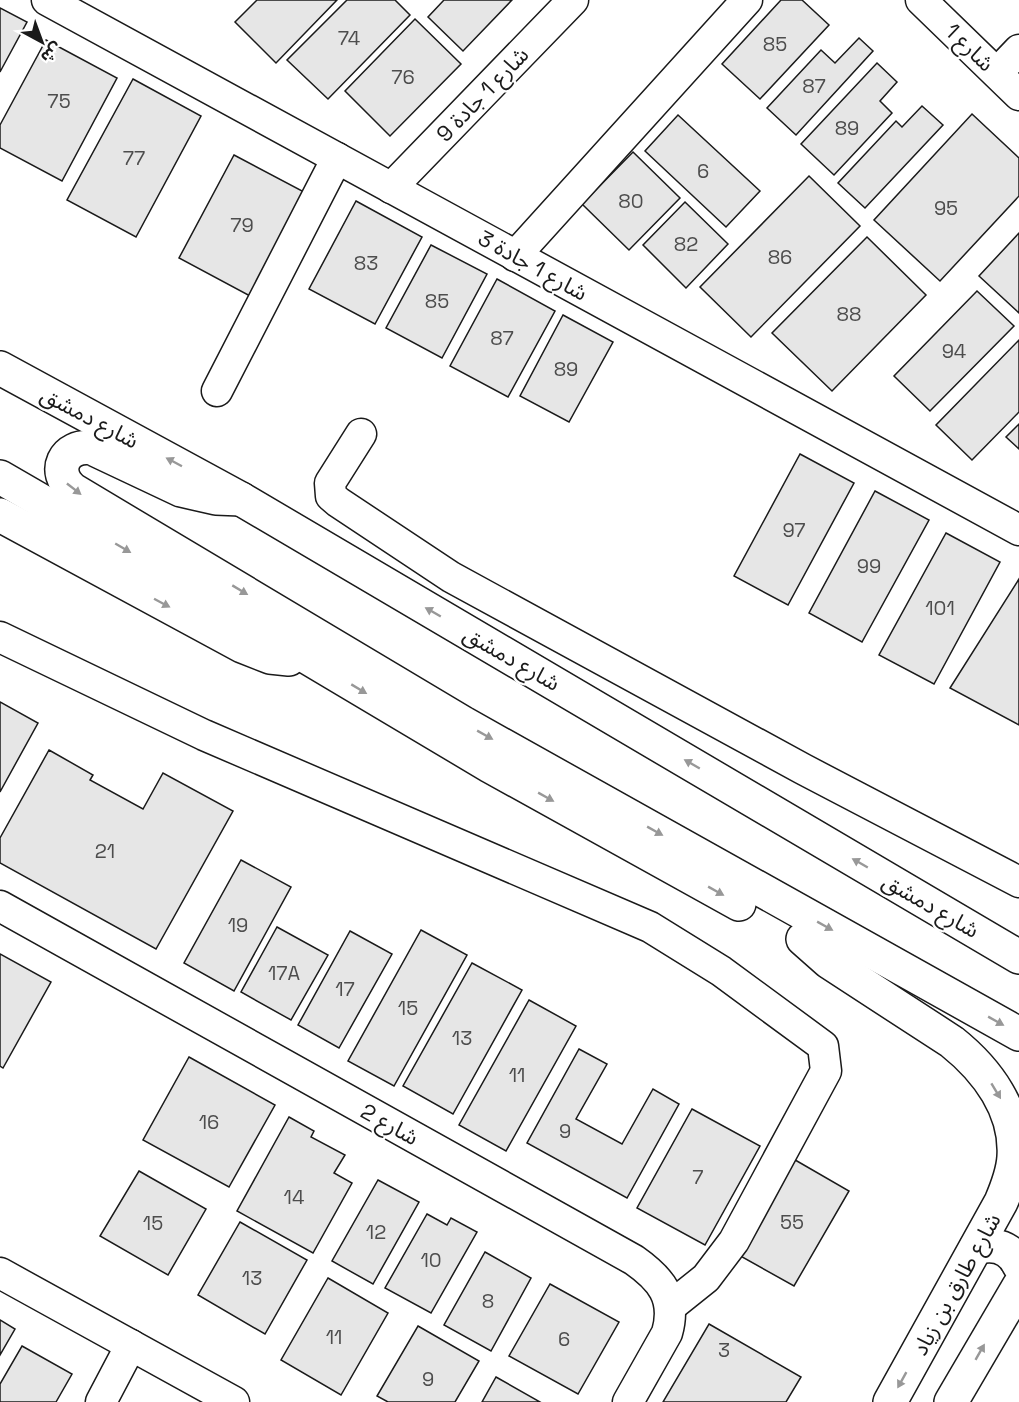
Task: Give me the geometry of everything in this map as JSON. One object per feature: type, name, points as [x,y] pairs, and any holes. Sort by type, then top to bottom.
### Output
[{"type":"main road","name":"شارع دمشق","points":[[0,368],[241,499],[1019,957]]},
{"type":"main road","points":[[241,499],[216,498],[181,490],[92,448],[84,447],[69,453],[62,466],[64,480],[73,490],[464,723],[1019,1034]]},
{"type":"main road","points":[[0,477],[490,766],[1019,1059]]},
{"type":"main road","points":[[0,515],[242,646],[270,657],[308,659]]},
{"type":"main road","name":"شارع طارق بن زياد","points":[[803,939],[829,962],[952,1042],[968,1055],[995,1087],[1014,1139],[1011,1176],[1001,1202],[890,1402]]},
{"type":"main road","points":[[976,1248],[995,1245],[1012,1254],[1019,1265]]},
{"type":"main road","points":[[951,1402],[1019,1286]]},
{"type":"street","name":"شارع 1 جادة 3","points":[[47,0],[1019,531]]},
{"type":"street","name":"شارع 1 جادة 9","points":[[391,188],[573,0]]},
{"type":"street","points":[[515,256],[747,0]]},
{"type":"street","name":"شارع 1","points":[[921,0],[1019,95]]},
{"type":"street","points":[[997,73],[1019,50]]},
{"type":"street","points":[[218,391],[337,158]]},
{"type":"street","points":[[361,434],[330,483],[330,492],[334,499],[451,577],[803,769],[1019,882]]},
{"type":"street","points":[[0,637],[204,735],[650,927],[721,971],[823,1046],[826,1071],[746,1221],[721,1260],[706,1278],[671,1306],[667,1333],[628,1402]]},
{"type":"street","name":"شارع 2","points":[[0,906],[633,1260],[653,1275],[664,1290],[671,1306]]},
{"type":"street","points":[[0,1273],[234,1402]]},
{"type":"street","points":[[100,1402],[131,1346]]},
{"type":"building","points":[[257,0],[337,0],[276,63],[235,22]]},
{"type":"building","points":[[347,0],[395,0],[410,15],[328,99],[287,60]]},
{"type":"building","points":[[444,0],[512,0],[463,51],[428,17]]},
{"type":"building","points":[[781,0],[802,0],[829,25],[760,99],[722,64]]},
{"type":"building","points":[[0,8],[27,22],[0,72]]},
{"type":"building","points":[[415,19],[461,64],[390,136],[345,91]]},
{"type":"building","points":[[859,38],[873,51],[796,135],[767,108],[821,50],[835,63]]},
{"type":"building","points":[[46,40],[117,78],[62,181],[0,148],[0,125]]},
{"type":"building","points":[[877,63],[897,82],[880,101],[892,113],[834,175],[801,144]]},
{"type":"building","points":[[133,79],[201,116],[136,237],[67,200]]},
{"type":"building","points":[[922,106],[943,125],[865,208],[838,183],[896,121],[902,127]]},
{"type":"building","points":[[972,114],[1019,158],[1019,196],[940,281],[874,220]]},
{"type":"building","points":[[678,115],[760,191],[726,227],[645,151]]},
{"type":"building","points":[[633,152],[680,198],[629,250],[582,204]]},
{"type":"building","points":[[234,155],[306,193],[250,296],[179,258]]},
{"type":"building","points":[[809,176],[860,226],[751,337],[700,287]]},
{"type":"building","points":[[356,201],[422,237],[375,324],[309,289]]},
{"type":"building","points":[[685,202],[728,244],[686,288],[643,245]]},
{"type":"building","points":[[1019,233],[1019,313],[979,276]]},
{"type":"building","points":[[867,237],[926,295],[832,391],[772,333]]},
{"type":"building","points":[[431,245],[487,274],[442,358],[386,328]]},
{"type":"building","points":[[497,279],[555,311],[508,397],[450,366]]},
{"type":"building","points":[[977,291],[1014,326],[930,411],[894,376]]},
{"type":"building","points":[[563,315],[613,342],[569,422],[520,396]]},
{"type":"building","points":[[1019,340],[1019,412],[972,460],[936,425]]},
{"type":"building","points":[[1019,424],[1019,449],[1006,437]]},
{"type":"building","points":[[800,454],[854,483],[788,605],[734,576]]},
{"type":"building","points":[[875,491],[929,520],[862,642],[809,613]]},
{"type":"building","points":[[946,533],[1000,562],[934,684],[879,655]]},
{"type":"building","points":[[1019,579],[1019,725],[950,688]]},
{"type":"building","points":[[0,702],[38,723],[0,792]]},
{"type":"building","points":[[49,750],[93,775],[90,780],[143,809],[163,773],[233,811],[156,949],[0,863],[0,838]]},
{"type":"building","points":[[241,860],[291,887],[234,991],[184,963]]},
{"type":"building","points":[[277,927],[328,955],[291,1020],[241,992]]},
{"type":"building","points":[[421,930],[467,955],[394,1086],[348,1061]]},
{"type":"building","points":[[350,931],[392,954],[339,1048],[298,1025]]},
{"type":"building","points":[[0,954],[51,982],[3,1068],[0,1066]]},
{"type":"building","points":[[472,963],[522,990],[453,1114],[403,1086]]},
{"type":"building","points":[[529,1000],[576,1026],[506,1151],[459,1125]]},
{"type":"building","points":[[579,1049],[607,1064],[576,1119],[622,1144],[653,1089],[679,1104],[627,1198],[527,1143]]},
{"type":"building","points":[[189,1057],[275,1105],[229,1187],[143,1140]]},
{"type":"building","points":[[692,1109],[760,1146],[705,1245],[637,1208]]},
{"type":"building","points":[[289,1117],[314,1131],[311,1137],[345,1155],[334,1173],[352,1183],[313,1253],[237,1211]]},
{"type":"building","points":[[790,1157],[849,1191],[794,1286],[735,1253]]},
{"type":"building","points":[[139,1171],[206,1209],[168,1275],[100,1236]]},
{"type":"building","points":[[378,1180],[419,1202],[373,1284],[332,1261]]},
{"type":"building","points":[[427,1214],[447,1225],[451,1218],[477,1232],[431,1313],[385,1288]]},
{"type":"building","points":[[240,1222],[307,1260],[265,1334],[198,1295]]},
{"type":"building","points":[[485,1252],[531,1278],[491,1351],[444,1325]]},
{"type":"building","points":[[328,1278],[388,1313],[341,1395],[281,1360]]},
{"type":"building","points":[[550,1284],[619,1322],[578,1394],[509,1356]]},
{"type":"building","points":[[0,1320],[15,1329],[0,1355]]},
{"type":"building","points":[[709,1324],[801,1377],[786,1402],[663,1402]]},
{"type":"building","points":[[418,1326],[479,1361],[455,1402],[388,1402],[377,1396]]},
{"type":"building","points":[[22,1346],[72,1374],[56,1402],[0,1402],[0,1384]]},
{"type":"building","points":[[496,1377],[540,1402],[482,1402]]}]
